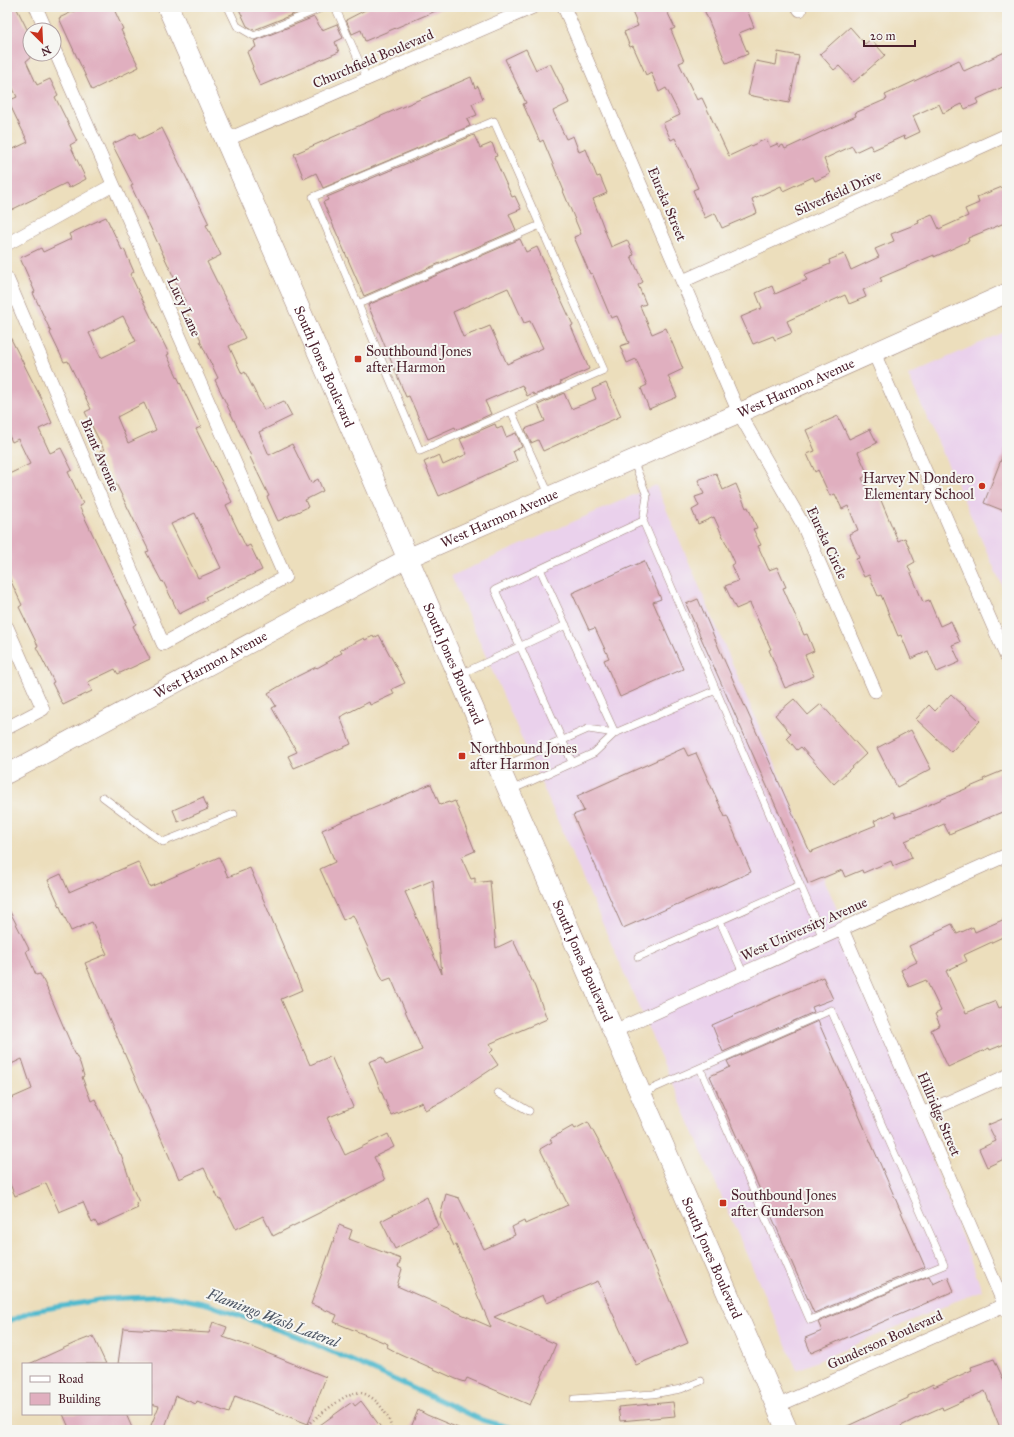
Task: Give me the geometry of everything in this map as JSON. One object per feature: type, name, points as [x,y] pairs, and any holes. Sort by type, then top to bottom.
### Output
[{"type":"main road","name":"South Jones Boulevard","points":[[168,7],[787,1430]]},
{"type":"main road","name":"West Harmon Avenue","points":[[7,774],[408,558],[633,460],[1007,293]]},
{"type":"street","points":[[36,7],[43,22]]},
{"type":"street","name":"Churchfield Boulevard","points":[[226,140],[533,7]]},
{"type":"street","name":"Eureka Street","points":[[564,7],[739,413]]},
{"type":"street","name":"Lucy Lane","points":[[60,62],[285,577],[163,644]]},
{"type":"street","name":"Silverfield Drive","points":[[683,281],[1007,135]]},
{"type":"street","points":[[7,244],[113,185]]},
{"type":"street","name":"Brant Avenue","points":[[7,278],[163,644]]},
{"type":"street","points":[[874,353],[1007,658]]},
{"type":"street","name":"Eureka Circle","points":[[739,413],[802,523],[875,691]]},
{"type":"street","points":[[7,627],[43,709],[7,728]]},
{"type":"street","name":"West University Avenue","points":[[614,1031],[1007,855]]},
{"type":"street","name":"Hillridge Street","points":[[842,929],[1006,1307]]},
{"type":"street","points":[[922,1114],[1007,1076]]},
{"type":"street","name":"Gunderson Boulevard","points":[[777,1406],[1006,1307]]},
{"type":"lane","points":[[228,7],[237,26],[254,36],[324,7]]},
{"type":"lane","points":[[335,7],[367,79]]},
{"type":"lane","points":[[494,121],[540,225],[604,370],[420,451],[313,197],[494,121]]},
{"type":"lane","points":[[358,304],[540,225]]},
{"type":"lane","points":[[511,411],[550,496]]},
{"type":"lane","points":[[633,460],[647,496],[643,521],[823,938]]},
{"type":"lane","points":[[572,762],[495,590],[643,521]]},
{"type":"lane","points":[[540,569],[615,733]]},
{"type":"lane","points":[[459,675],[566,625]]},
{"type":"lane","points":[[509,791],[594,753],[615,733],[716,690]]},
{"type":"lane","points":[[499,768],[588,729],[615,733]]},
{"type":"lane","points":[[103,797],[163,842],[234,814]]},
{"type":"lane","points":[[638,957],[800,885]]},
{"type":"lane","points":[[720,921],[743,974]]},
{"type":"lane","points":[[641,1094],[831,1010],[944,1265],[810,1320],[700,1068]]},
{"type":"lane","points":[[498,1094],[529,1110]]},
{"type":"lane","points":[[574,1399],[654,1394],[681,1389],[701,1381]]},
{"type":"path","points":[[301,1430],[320,1415],[353,1393],[372,1397],[384,1410],[391,1423],[392,1430]]},
{"type":"shaded area","name":"Harvey N Dondero Elementary School","points":[[1007,331],[1007,597],[908,375]]},
{"type":"shaded area","points":[[656,485],[837,909],[982,1290],[797,1370],[451,576]]},
{"type":"building","points":[[7,7],[16,7],[24,22],[22,22],[22,62],[26,62],[37,85],[50,79],[58,95],[55,97],[77,141],[70,145],[86,179],[69,188],[66,183],[7,212],[7,152],[28,142],[8,101],[17,97],[7,76]]},
{"type":"building","points":[[83,7],[113,7],[123,29],[121,30],[139,67],[92,90],[59,18]]},
{"type":"building","points":[[238,7],[309,8],[254,30],[247,26]]},
{"type":"building","points":[[371,7],[445,7],[365,41],[361,30],[352,34],[346,20]]},
{"type":"building","points":[[630,7],[665,7],[675,28],[671,30],[684,61],[679,63],[697,100],[702,98],[729,156],[766,139],[770,147],[777,144],[779,147],[783,145],[785,149],[856,116],[855,113],[887,99],[885,95],[959,60],[964,71],[1007,51],[1007,85],[977,99],[979,103],[965,109],[962,104],[943,113],[939,104],[913,116],[920,132],[905,139],[904,136],[873,150],[870,145],[855,152],[852,146],[824,159],[830,174],[815,181],[813,177],[783,191],[781,186],[752,199],[757,213],[722,228],[715,213],[705,218],[693,190],[698,188],[675,138],[671,140],[663,123],[680,115],[666,88],[659,92],[651,72],[646,75],[633,46],[630,47],[624,32],[638,26]]},
{"type":"building","points":[[703,7],[746,7],[754,27],[739,33],[748,54],[726,63]]},
{"type":"building","points":[[314,17],[322,30],[337,24],[343,38],[335,42],[339,52],[260,86],[247,52],[256,47],[254,41]]},
{"type":"building","points":[[850,27],[865,44],[871,39],[885,55],[854,82],[839,66],[834,70],[820,54]]},
{"type":"building","points":[[526,49],[536,70],[550,63],[562,87],[569,103],[553,111],[566,139],[573,136],[579,152],[586,149],[597,177],[600,176],[607,193],[593,199],[611,247],[627,240],[634,255],[631,256],[643,282],[638,285],[646,304],[640,306],[652,334],[666,328],[683,369],[668,376],[677,397],[649,409],[641,388],[647,385],[636,359],[627,363],[620,346],[629,343],[617,316],[611,318],[592,273],[590,274],[574,237],[581,234],[564,191],[543,140],[540,142],[523,104],[526,103],[505,59]]},
{"type":"building","points":[[778,52],[799,56],[789,103],[748,95],[756,61],[776,65]]},
{"type":"building","points":[[471,77],[475,88],[478,86],[483,99],[472,104],[477,115],[467,119],[470,126],[323,188],[316,173],[304,179],[294,154]]},
{"type":"building","points":[[162,128],[209,224],[206,225],[221,255],[207,262],[245,338],[229,346],[242,374],[245,372],[264,410],[284,401],[292,416],[259,432],[269,455],[292,444],[311,483],[318,479],[323,491],[305,500],[308,507],[278,521],[267,497],[269,496],[215,380],[218,378],[182,303],[185,301],[131,186],[133,185],[112,144],[136,133],[139,139]]},
{"type":"building","points":[[474,135],[480,148],[492,143],[497,156],[494,157],[512,197],[515,196],[521,209],[509,214],[516,230],[364,296],[323,202],[328,200],[327,197]]},
{"type":"building","points":[[1007,185],[1007,222],[968,238],[969,241],[934,257],[934,255],[880,278],[882,281],[863,290],[866,297],[849,304],[845,295],[787,321],[792,333],[775,340],[773,336],[753,344],[741,317],[762,308],[756,293],[772,286],[775,294],[807,280],[804,275],[830,264],[829,260],[844,254],[851,270],[879,257],[875,249],[894,241],[891,234],[919,223],[918,220],[932,214],[939,229],[968,216],[965,209],[979,203],[977,197]]},
{"type":"building","points":[[106,217],[122,250],[124,249],[134,272],[130,274],[169,354],[167,355],[201,427],[196,429],[232,502],[226,505],[246,547],[250,545],[262,570],[205,597],[207,600],[179,614],[163,581],[162,582],[146,552],[149,551],[100,451],[104,450],[85,412],[91,409],[68,361],[64,362],[50,333],[51,332],[33,293],[35,292],[20,258],[41,248],[43,252],[71,239],[69,234]],"holes":[[[123,316],[136,341],[101,358],[89,333]],[[144,403],[156,430],[128,443],[117,417]],[[195,513],[221,568],[198,578],[171,524]]]},
{"type":"building","points":[[520,239],[526,252],[537,247],[573,325],[571,326],[589,369],[560,382],[561,384],[534,395],[533,393],[527,396],[522,385],[485,401],[491,414],[456,430],[455,427],[428,439],[409,396],[406,397],[368,305]],"holes":[[[508,288],[524,323],[530,321],[543,348],[507,364],[490,326],[463,337],[453,312]]]},
{"type":"building","points":[[7,331],[52,423],[39,429],[50,453],[61,448],[72,470],[68,472],[83,504],[79,506],[136,624],[133,626],[150,659],[118,674],[115,669],[88,682],[92,691],[63,705],[52,683],[54,682],[36,647],[38,646],[19,607],[22,605],[7,573],[7,475],[30,464],[18,439],[12,442],[7,431]]},
{"type":"building","points":[[606,383],[621,416],[543,451],[538,440],[531,443],[525,429],[545,421],[538,405],[564,393],[571,409],[596,399],[592,389]]},
{"type":"building","points":[[838,416],[849,439],[870,429],[877,443],[858,452],[868,475],[862,478],[873,501],[880,498],[898,541],[905,538],[915,562],[908,566],[923,602],[929,600],[940,626],[951,621],[960,642],[952,645],[960,662],[937,672],[928,651],[911,659],[901,635],[898,636],[881,595],[878,596],[869,575],[864,577],[856,559],[859,558],[849,534],[858,530],[848,506],[842,509],[835,494],[830,496],[818,470],[815,472],[807,454],[815,451],[806,430]]},
{"type":"building","points":[[495,424],[497,429],[502,427],[506,437],[516,433],[522,447],[513,451],[517,461],[439,496],[424,462],[439,455],[443,465],[467,454],[460,439]]},
{"type":"building","points":[[1007,447],[1007,512],[984,503]]},
{"type":"building","points":[[716,473],[723,490],[736,484],[746,508],[748,507],[757,528],[753,529],[761,545],[758,546],[769,570],[777,567],[786,587],[783,588],[804,635],[807,634],[814,651],[805,655],[814,676],[785,688],[769,650],[771,649],[750,603],[736,609],[725,586],[738,581],[731,565],[735,563],[714,517],[698,524],[692,510],[699,506],[695,497],[704,494],[698,480]]},
{"type":"building","points":[[644,561],[661,599],[653,602],[683,669],[620,697],[604,660],[609,658],[595,628],[589,630],[572,593]]},
{"type":"building","points":[[698,599],[810,852],[876,825],[874,821],[894,812],[896,817],[914,811],[984,781],[983,779],[1007,769],[1007,810],[949,834],[944,824],[905,841],[912,858],[893,866],[891,861],[863,873],[862,870],[845,877],[842,870],[808,884],[782,820],[686,604]]},
{"type":"building","points":[[379,635],[405,683],[392,689],[394,694],[370,705],[369,702],[340,717],[351,744],[294,768],[288,756],[297,752],[272,708],[276,706],[268,693],[288,681],[333,659],[342,653],[340,650],[364,638],[365,640]]},
{"type":"building","points":[[951,694],[980,721],[951,752],[916,719],[929,705],[935,711]]},
{"type":"building","points":[[794,699],[808,715],[821,704],[866,754],[834,784],[801,747],[797,750],[787,738],[791,734],[775,715]]},
{"type":"building","points":[[911,730],[931,769],[897,787],[877,748]]},
{"type":"building","points":[[684,748],[688,756],[696,753],[725,817],[727,816],[751,872],[623,928],[573,815],[584,811],[577,796]]},
{"type":"building","points":[[431,784],[440,805],[455,801],[475,851],[461,857],[471,879],[475,878],[475,883],[490,881],[496,948],[513,940],[535,987],[547,1019],[489,1044],[493,1050],[490,1053],[498,1065],[442,1102],[425,1110],[422,1102],[391,1115],[369,1062],[382,1057],[386,1065],[422,1050],[391,978],[383,981],[353,915],[343,920],[320,869],[335,862],[322,830]],"holes":[[[433,880],[442,974],[405,892]]]},
{"type":"building","points":[[203,797],[208,809],[178,822],[173,810]]},
{"type":"building","points":[[219,857],[228,877],[250,868],[302,990],[281,999],[310,1065],[331,1056],[353,1107],[327,1118],[345,1155],[388,1134],[394,1147],[374,1157],[385,1180],[273,1236],[263,1216],[236,1229],[221,1199],[219,1200],[204,1168],[179,1179],[85,963],[107,954],[92,922],[71,931],[48,880],[61,874],[69,892],[138,862],[150,887]]},
{"type":"building","points":[[7,906],[29,949],[26,951],[36,975],[40,974],[46,986],[70,1044],[80,1063],[84,1076],[82,1077],[91,1101],[95,1099],[121,1154],[139,1202],[136,1203],[138,1208],[98,1226],[95,1221],[92,1223],[83,1202],[59,1212],[46,1183],[15,1196],[7,1177],[7,1100],[32,1089],[22,1059],[7,1066]]},
{"type":"building","points":[[1007,918],[1007,935],[964,955],[967,961],[946,971],[966,1013],[996,1001],[999,1008],[1007,1005],[1007,1043],[990,1050],[989,1048],[948,1067],[931,1030],[940,1025],[935,1014],[941,1011],[926,980],[909,987],[901,970],[917,962],[909,946],[936,934],[935,932],[952,924],[957,934],[973,927],[975,932]]},
{"type":"building","points":[[823,977],[833,999],[812,1007],[814,1012],[723,1052],[712,1025]]},
{"type":"building","points":[[818,1021],[925,1267],[814,1313],[710,1076],[730,1067],[727,1061]]},
{"type":"building","points":[[1007,1117],[1007,1166],[1004,1159],[987,1167],[979,1149],[996,1141],[988,1125]]},
{"type":"building","points":[[588,1122],[610,1162],[688,1343],[636,1365],[598,1281],[547,1303],[543,1295],[494,1317],[556,1344],[530,1405],[467,1378],[465,1382],[456,1379],[396,1352],[387,1347],[388,1344],[334,1322],[337,1315],[311,1304],[339,1225],[352,1230],[349,1239],[401,1259],[398,1267],[402,1269],[397,1286],[491,1327],[456,1245],[454,1246],[440,1217],[446,1194],[459,1198],[484,1249],[515,1235],[512,1227],[524,1221],[525,1224],[568,1205],[540,1149],[552,1142],[550,1139],[573,1126],[575,1129]]},
{"type":"building","points":[[427,1197],[438,1226],[395,1249],[381,1221]]},
{"type":"building","points":[[929,1276],[933,1284],[948,1277],[954,1291],[811,1353],[805,1338],[822,1331],[818,1322]]},
{"type":"building","points":[[213,1322],[227,1327],[223,1337],[326,1377],[308,1424],[235,1396],[229,1413],[197,1401],[196,1404],[176,1396],[164,1430],[149,1430],[159,1406],[152,1404],[152,1363],[118,1363],[123,1328],[209,1333]]},
{"type":"building","points":[[93,1336],[106,1363],[31,1363]]},
{"type":"building","points":[[994,1359],[1007,1387],[1007,1430],[1001,1430],[985,1391],[943,1410],[942,1407],[917,1418],[901,1426],[902,1430],[839,1430],[908,1398],[908,1396],[933,1384],[934,1387],[972,1370],[971,1367]]},
{"type":"building","points":[[361,1401],[383,1430],[313,1430],[352,1402],[355,1406]]},
{"type":"building","points":[[673,1402],[675,1416],[620,1421],[618,1407]]},
{"type":"building","points":[[418,1410],[427,1415],[463,1430],[410,1430]]},
{"type":"building","points":[[63,1415],[126,1415],[133,1430],[70,1430]]},
{"type":"waterway","name":"Flamingo Wash Lateral","points":[[7,1322],[33,1311],[105,1299],[169,1296],[207,1304],[298,1337],[482,1420],[519,1430]]},
{"type":"place","name":"Southbound Jones after Harmon","points":[[358,359]]},
{"type":"place","name":"Harvey N Dondero Elementary School","points":[[982,486]]},
{"type":"place","name":"Northbound Jones after Harmon","points":[[462,756]]},
{"type":"place","name":"Southbound Jones after Gunderson","points":[[723,1203]]}]
